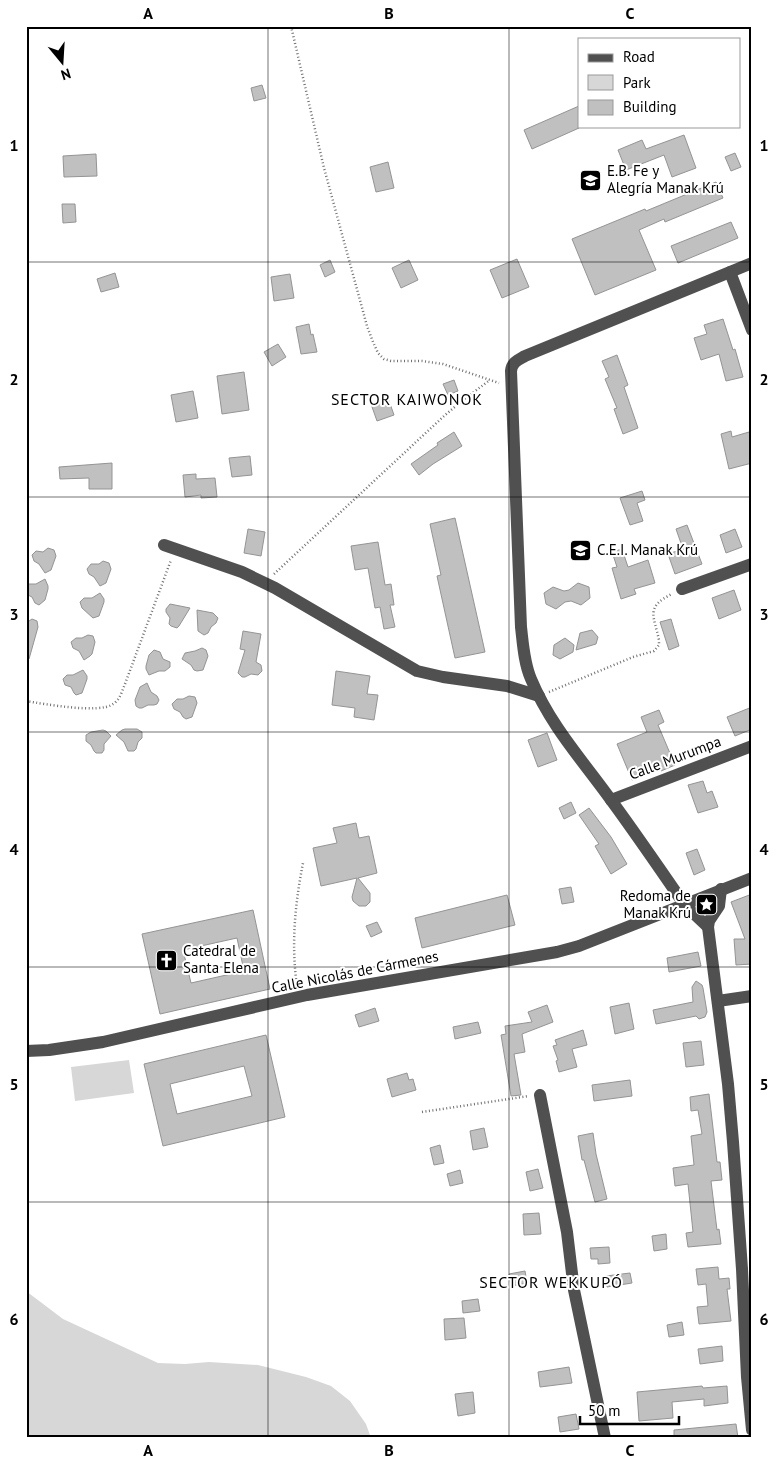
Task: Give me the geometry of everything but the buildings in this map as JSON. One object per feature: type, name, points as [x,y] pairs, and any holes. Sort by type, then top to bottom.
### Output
[{"type":"street","points":[[708,927],[684,904],[611,800],[572,750],[552,721],[528,670],[521,634],[511,388],[512,366],[518,360],[752,263]]},
{"type":"street","points":[[730,272],[752,330]]},
{"type":"street","points":[[169,547],[242,572],[275,588],[417,671],[443,677],[507,686],[539,696]]},
{"type":"street","points":[[682,589],[752,564]]},
{"type":"street","name":"Calle Murumpa","points":[[611,800],[752,746]]},
{"type":"street","name":"Calle Nicolás de Cármenes","points":[[26,1052],[57,1050],[103,1042],[298,997],[557,952],[579,946],[752,878]]},
{"type":"street","points":[[721,890],[719,906],[709,921],[708,927],[728,1084],[752,1430]]},
{"type":"street","points":[[718,1001],[752,996]]},
{"type":"street","points":[[540,1095],[567,1232],[574,1290],[605,1438]]},
{"type":"path","points":[[292,26],[327,177],[367,326],[372,342],[378,352],[384,358],[391,361],[422,361],[442,364],[511,388]]},
{"type":"path","points":[[264,583],[444,416],[490,380]]},
{"type":"path","points":[[26,701],[95,708],[114,704],[125,684],[169,547]]},
{"type":"path","points":[[539,696],[656,649],[660,640],[652,613],[654,608],[667,596],[682,589]]},
{"type":"path","points":[[298,997],[295,974],[294,935],[297,893],[303,863]]},
{"type":"path","points":[[422,1112],[540,1095]]},
{"type":"green space","points":[[129,1060],[134,1093],[75,1101],[71,1067]]},
{"type":"green space","points":[[26,1291],[63,1319],[158,1363],[185,1364],[209,1362],[258,1365],[306,1377],[331,1386],[350,1401],[366,1424],[371,1438],[26,1438]]},
{"type":"place","name":"E.B. Fe y Alegría Manak Krú","points":[[591,180]]},
{"type":"place","name":"C.E.I. Manak Krú","points":[[581,550]]},
{"type":"place","name":"Redoma de Manak Krú","points":[[707,905]]},
{"type":"place","name":"Catedral de Santa Elena","points":[[167,960]]},
{"type":"district","name":"SECTOR KAIWONOK","points":[[407,399]]},
{"type":"district","name":"SECTOR WEKKUPÓ","points":[[551,1282]]}]
